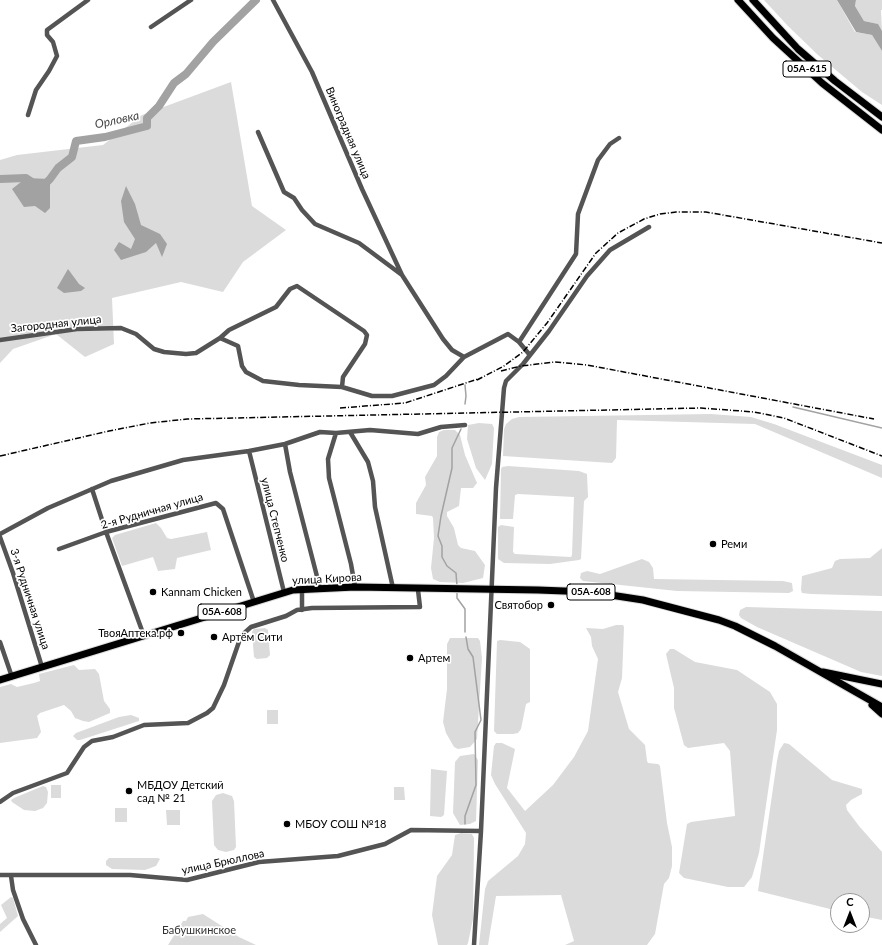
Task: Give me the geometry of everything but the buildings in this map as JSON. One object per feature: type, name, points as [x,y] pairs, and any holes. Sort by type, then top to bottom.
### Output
[{"type":"main road","name":"05А-615","points":[[738,0],[773,38],[822,83],[882,130]]},
{"type":"main road","name":"05А-615","points":[[753,0],[798,49],[835,81],[882,118]]},
{"type":"main road","name":"улица Кирова","points":[[0,680],[284,592],[302,588],[355,587],[418,590],[591,592],[644,600],[698,613],[735,626],[823,672]]},
{"type":"main road","points":[[823,672],[882,684]]},
{"type":"main road","name":"05А-608","points":[[823,672],[882,707]]},
{"type":"main road","points":[[855,691],[882,714]]},
{"type":"street","points":[[28,115],[36,90],[57,56],[53,42],[47,35],[47,30],[88,0]]},
{"type":"street","points":[[151,27],[191,0]]},
{"type":"street","name":"Виноградная улица","points":[[273,0],[312,72],[362,189],[402,275],[443,339],[452,350],[464,357]]},
{"type":"street","name":"Виноградная улица","points":[[258,132],[284,192],[294,198],[302,210],[315,224],[359,243],[402,275]]},
{"type":"street","points":[[519,342],[576,254],[576,233],[580,207],[600,157],[610,144],[619,138]]},
{"type":"street","points":[[474,945],[481,831],[498,462],[504,388],[506,381],[523,364],[529,354],[549,331],[587,276],[610,250],[649,227]]},
{"type":"street","name":"Загородная улица","points":[[0,340],[84,328],[122,328],[136,334],[154,349],[164,352],[186,354],[196,353],[220,338],[229,330],[276,307],[290,289],[297,286],[364,331],[367,335],[365,344],[343,377],[342,387]]},
{"type":"street","points":[[220,338],[238,346],[242,366],[246,372],[263,381],[298,385],[342,387],[372,396],[392,396],[434,385],[446,376],[464,357],[508,334],[519,342],[529,354]]},
{"type":"street","points":[[0,536],[48,508],[111,481],[183,460],[249,451],[285,444],[320,432],[336,433],[370,430],[418,434],[441,426],[465,425]]},
{"type":"street","points":[[350,432],[368,462],[373,481],[375,507],[392,588]]},
{"type":"street","points":[[336,433],[328,459],[329,478],[351,564],[355,587]]},
{"type":"street","points":[[285,444],[290,472],[320,588]]},
{"type":"street","name":"улица Степченко","points":[[249,451],[284,592]]},
{"type":"street","points":[[92,489],[144,636]]},
{"type":"street","name":"2-я Рудничная улица","points":[[59,549],[106,532],[210,504],[219,505],[223,509],[254,602]]},
{"type":"street","name":"3-я Рудничная улица","points":[[0,536],[42,667]]},
{"type":"street","points":[[302,588],[302,610]]},
{"type":"street","points":[[0,802],[13,793],[67,773],[84,747],[92,741],[113,737],[144,725],[188,723],[197,719],[213,708],[224,684],[235,650],[245,631],[251,627],[302,610],[420,607],[418,590]]},
{"type":"street","points":[[0,642],[12,677]]},
{"type":"street","name":"улица Брюллова","points":[[0,875],[130,875],[187,880],[259,862],[338,856],[385,844],[411,830],[481,831]]},
{"type":"street","points":[[11,876],[13,890],[23,919],[36,945]]},
{"type":"green space","points":[[764,0],[837,0],[855,32],[872,35],[882,51],[882,105],[862,92],[818,55]]},
{"type":"green space","points":[[856,0],[882,0],[882,31],[877,24],[864,21],[855,6]]},
{"type":"green space","points":[[231,82],[252,206],[286,230],[243,262],[223,292],[181,282],[112,298],[114,344],[85,357],[56,334],[13,349],[0,363],[0,160],[17,155],[103,145],[142,115]]},
{"type":"green space","points":[[711,414],[751,417],[774,424],[882,465],[882,478],[755,424],[617,420],[616,458],[612,463],[503,456],[504,429],[506,424],[512,419],[519,417]]},
{"type":"green space","points":[[479,423],[492,424],[494,428],[492,464],[485,480],[476,468],[467,439],[468,425]]},
{"type":"green space","points":[[444,430],[455,430],[460,435],[465,455],[477,483],[473,488],[461,488],[459,506],[447,512],[447,516],[454,528],[458,545],[461,548],[475,551],[485,565],[483,578],[463,583],[440,582],[433,579],[431,568],[434,538],[433,518],[432,516],[416,514],[416,503],[426,485],[425,477],[437,456],[437,437],[439,432]]},
{"type":"green space","points":[[508,466],[579,471],[587,474],[588,497],[584,501],[581,559],[550,564],[504,563],[498,559],[498,527],[501,525],[514,527],[513,552],[515,554],[571,557],[572,555],[574,497],[518,494],[515,495],[513,519],[500,519],[501,469],[502,467]]},
{"type":"green space","points":[[156,523],[167,538],[171,539],[207,532],[211,550],[177,558],[175,569],[158,571],[153,557],[122,566],[112,538],[115,535]]},
{"type":"green space","points":[[882,548],[882,596],[802,593],[802,576],[832,568],[835,561],[840,559],[870,558]]},
{"type":"green space","points":[[642,559],[649,562],[653,568],[654,579],[783,581],[792,583],[793,591],[789,593],[677,591],[583,581],[580,578],[581,573],[587,571],[600,574]]},
{"type":"green space","points":[[746,607],[882,611],[882,676],[861,672],[757,627],[741,618],[739,615],[740,610]]},
{"type":"green space","points":[[616,625],[623,625],[624,627],[622,678],[618,692],[629,729],[645,745],[648,763],[658,764],[660,766],[667,823],[672,847],[672,866],[669,878],[664,884],[655,934],[647,945],[565,945],[574,941],[561,895],[496,896],[488,945],[479,945],[485,889],[488,881],[518,856],[525,844],[526,833],[495,784],[491,775],[494,746],[496,743],[502,743],[515,749],[507,788],[525,811],[553,785],[574,757],[588,731],[598,659],[592,646],[591,637],[586,628],[603,629]]},
{"type":"green space","points":[[265,628],[268,630],[270,655],[267,658],[257,659],[254,657],[252,632],[254,629]]},
{"type":"green space","points":[[450,638],[478,638],[480,641],[482,658],[477,739],[470,747],[458,749],[454,747],[446,733],[443,722],[447,689],[447,644]]},
{"type":"green space","points":[[497,641],[520,642],[530,649],[530,702],[526,704],[521,729],[518,733],[513,734],[497,734],[494,731]]},
{"type":"green space","points":[[670,649],[674,649],[695,662],[737,670],[770,692],[777,704],[777,730],[759,853],[752,877],[744,887],[728,887],[684,878],[679,873],[687,824],[691,822],[735,816],[730,751],[724,743],[688,748],[684,745],[674,708],[674,688],[666,654]]},
{"type":"green space","points":[[74,665],[79,670],[95,669],[99,674],[104,701],[110,709],[110,713],[89,722],[83,721],[75,718],[71,711],[64,705],[40,713],[37,716],[41,732],[37,738],[0,743],[0,687],[11,684],[17,687],[34,683],[40,681],[39,674]]},
{"type":"green space","points":[[267,710],[278,710],[278,724],[267,724]]},
{"type":"green space","points":[[131,715],[139,718],[139,721],[80,740],[77,740],[73,736],[76,733],[119,717]]},
{"type":"green space","points":[[784,743],[789,744],[832,780],[862,789],[862,794],[851,800],[846,805],[847,810],[859,826],[882,852],[882,920],[870,918],[870,893],[830,893],[830,909],[758,891],[779,751]]},
{"type":"green space","points":[[474,754],[478,760],[476,821],[470,824],[460,825],[453,813],[455,762],[460,756]]},
{"type":"green space","points":[[431,769],[447,771],[444,815],[441,817],[430,816]]},
{"type":"green space","points":[[51,785],[61,785],[61,798],[51,798]]},
{"type":"green space","points":[[43,786],[46,787],[48,792],[47,803],[43,808],[35,811],[24,810],[11,800],[14,798]]},
{"type":"green space","points":[[394,787],[404,787],[405,800],[394,800]]},
{"type":"green space","points":[[223,793],[232,796],[234,801],[236,847],[234,850],[226,852],[218,850],[214,845],[212,801],[216,795]]},
{"type":"green space","points":[[115,808],[127,808],[127,822],[115,822]]},
{"type":"green space","points":[[166,810],[180,810],[180,825],[167,825]]},
{"type":"green space","points":[[461,833],[472,834],[474,838],[473,919],[467,945],[438,945],[432,915],[437,876],[452,855],[455,835]]},
{"type":"green space","points":[[109,858],[160,859],[156,866],[145,870],[112,869],[106,865],[106,861]]},
{"type":"green space","points":[[11,897],[13,898],[18,916],[0,932],[0,924],[7,918],[1,905]]},
{"type":"green space","name":"Бабушкинское","points":[[203,914],[239,937],[256,945],[168,945],[183,921],[186,921],[188,917]]},
{"type":"shaded area","points":[[837,0],[856,0],[855,6],[864,21],[878,24],[882,31],[882,51],[872,35],[856,32]]},
{"type":"shaded area","points":[[26,178],[50,179],[50,208],[45,213],[35,206],[24,207],[12,189]]},
{"type":"shaded area","points":[[126,186],[135,204],[141,225],[160,234],[167,244],[162,257],[156,243],[146,252],[121,260],[114,250],[119,242],[131,249],[135,239],[124,222],[121,201]]},
{"type":"shaded area","points":[[68,269],[79,284],[85,288],[81,291],[64,293],[57,288]]},
{"type":"waterway","name":"Орловка","points":[[0,179],[26,178],[41,188],[58,168],[72,157],[76,141],[105,137],[147,126],[147,118],[159,106],[174,83],[186,74],[213,42],[256,0]]},
{"type":"waterway","points":[[465,385],[465,404]]},
{"type":"waterway","points":[[793,407],[882,428]]},
{"type":"waterway","points":[[457,586],[456,573],[447,566],[442,557],[442,546],[438,536],[452,468],[452,448],[461,429]]},
{"type":"waterway","points":[[457,591],[457,598],[465,609],[465,632]]},
{"type":"waterway","points":[[465,824],[465,816],[476,785],[475,732],[481,720],[473,657],[468,649],[466,637]]},
{"type":"railway","points":[[477,380],[504,366],[523,352],[547,323],[596,253],[618,233],[644,219],[660,214],[676,212],[706,212],[882,243]]},
{"type":"railway","points":[[501,371],[521,366],[555,362],[587,365],[874,419]]},
{"type":"railway","points":[[340,408],[405,403],[481,378]]},
{"type":"railway","points":[[0,456],[109,431],[150,423],[187,419],[701,408],[754,412],[784,418],[882,456]]},
{"type":"place","name":"Реми","points":[[713,544]]},
{"type":"place","name":"Kannam Chicken","points":[[153,592]]},
{"type":"place","name":"Святобор","points":[[551,605]]},
{"type":"place","name":"ТвояАптека.рф","points":[[181,633]]},
{"type":"place","name":"Артём Сити","points":[[214,637]]},
{"type":"place","name":"Артем","points":[[410,658]]},
{"type":"place","name":"МБДОУ Детский сад № 21","points":[[129,791]]},
{"type":"place","name":"МБОУ СОШ №18","points":[[287,824]]}]
